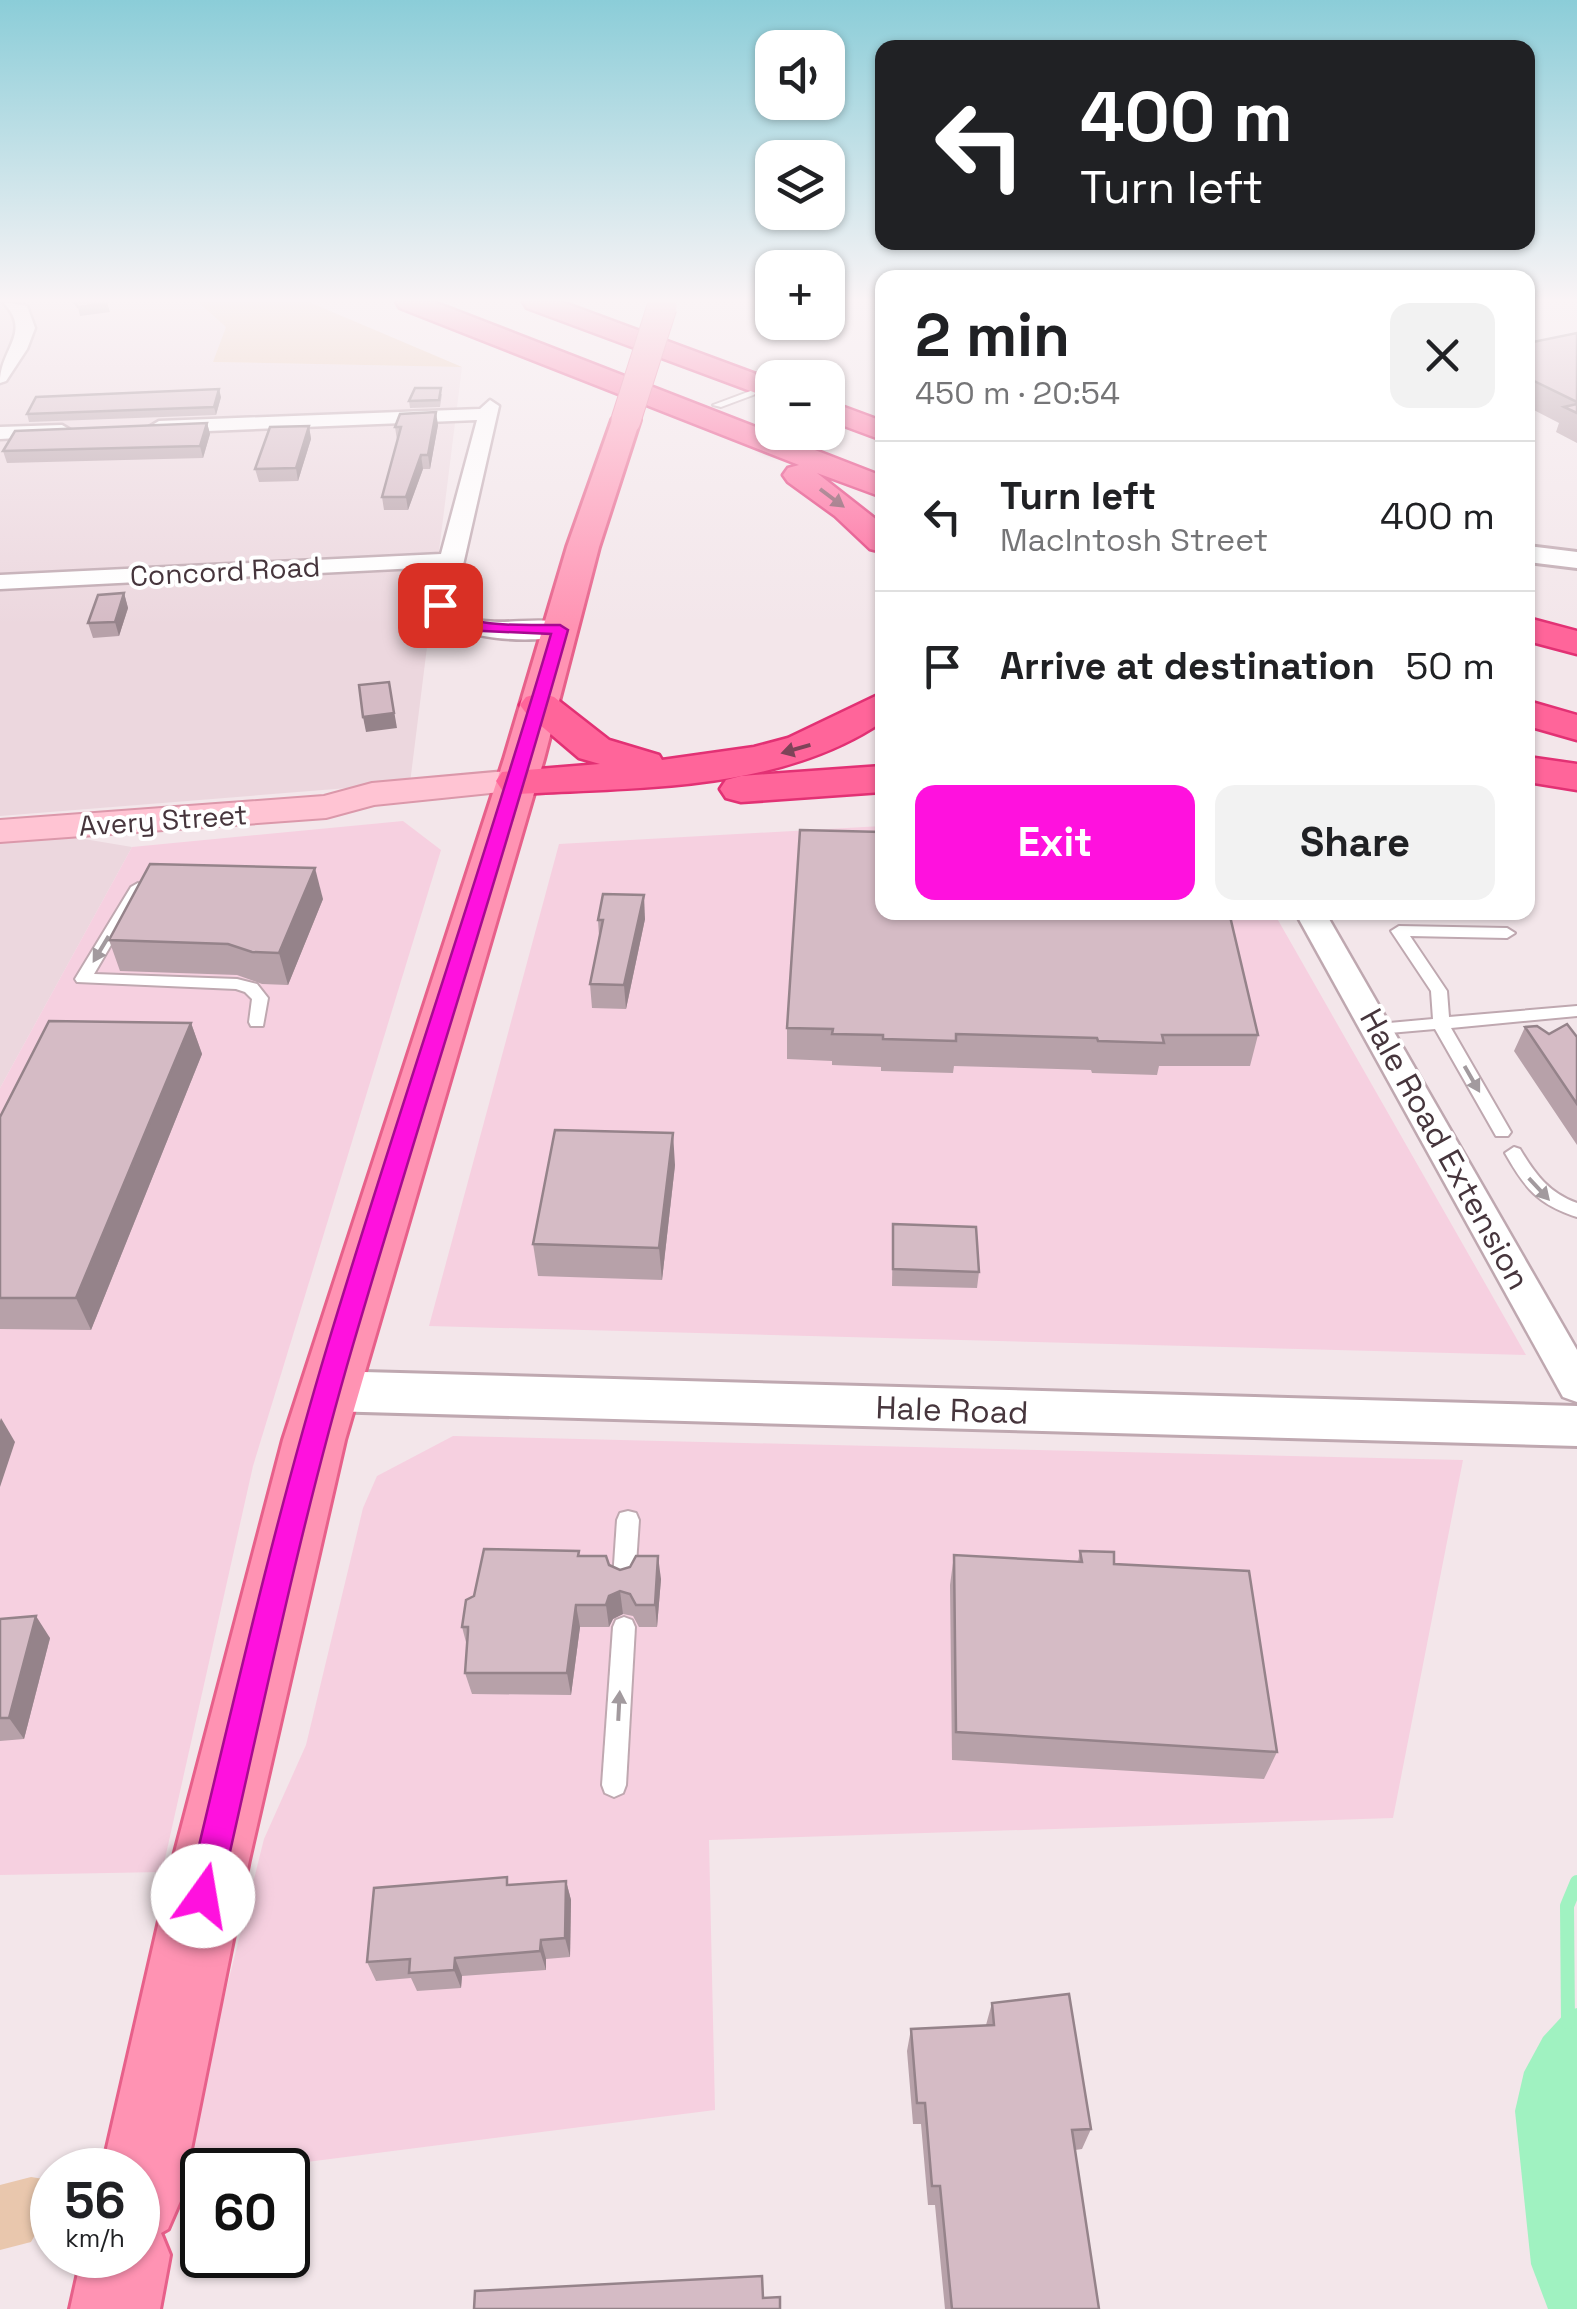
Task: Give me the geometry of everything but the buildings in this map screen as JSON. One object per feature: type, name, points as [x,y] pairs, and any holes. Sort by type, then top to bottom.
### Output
[{"type":"highway","points":[[706,410],[814,485],[875,536]]},
{"type":"highway","points":[[707,410],[875,484]]},
{"type":"highway","points":[[710,410],[755,422]]},
{"type":"highway","points":[[845,416],[875,427]]},
{"type":"highway","points":[[836,450],[875,465]]},
{"type":"highway","points":[[1535,631],[1577,644]]},
{"type":"highway","points":[[1535,650],[1577,662]]},
{"type":"highway","points":[[1535,693],[1577,706]]},
{"type":"highway","points":[[540,705],[594,749],[627,761],[672,769]]},
{"type":"highway","points":[[513,794],[789,751],[852,726],[875,710]]},
{"type":"highway","points":[[1535,715],[1577,728]]},
{"type":"highway","points":[[1535,771],[1577,778]]},
{"type":"highway","points":[[513,794],[875,779]]},
{"type":"main road","points":[[149,2148],[220,1823],[328,1391],[629,410]]},
{"type":"main road","name":"Avery Street","points":[[0,831],[326,807],[381,816],[513,794]]},
{"type":"main road","points":[[115,2309],[121,2278]]},
{"type":"street","points":[[137,428],[489,410],[440,605],[449,620],[474,627],[560,630]]},
{"type":"street","points":[[0,433],[78,430]]},
{"type":"street","points":[[1535,555],[1577,560]]},
{"type":"street","name":"Concord Road","points":[[0,582],[450,560]]},
{"type":"street","name":"Hale Road Extension","points":[[1315,920],[1577,1386]]},
{"type":"street","name":"Hale Road","points":[[328,1391],[1577,1426]]},
{"type":"lane","points":[[148,876],[83,979],[238,984],[251,988],[260,998],[257,1022]]},
{"type":"lane","points":[[1502,1132],[1442,1025],[1439,991],[1399,931],[1507,933]]},
{"type":"lane","points":[[1378,1029],[1577,1011]]},
{"type":"lane","points":[[1517,1017],[1528,1033]]},
{"type":"lane","points":[[1514,1153],[1534,1188],[1546,1199],[1577,1210]]},
{"type":"lane","points":[[624,1578],[628,1520]]},
{"type":"lane","points":[[614,1784],[624,1627]]},
{"type":"shaded area","points":[[0,410],[457,410],[410,783],[0,816]]},
{"type":"shaded area","points":[[403,821],[441,850],[253,1466],[162,1872],[0,1875],[0,1088],[132,847]]},
{"type":"shaded area","points":[[875,826],[875,920],[1278,920],[1526,1355],[429,1326],[559,844]]},
{"type":"shaded area","points":[[60,835],[132,847],[0,1088],[0,839]]},
{"type":"shaded area","points":[[453,1436],[1463,1460],[1393,1818],[709,1840],[715,2110],[310,2162],[310,2148],[187,2148],[264,1839],[306,1745],[363,1508],[377,1476]]},
{"type":"shaded area","points":[[1577,2008],[1577,2309],[1548,2309],[1531,2264],[1515,2111],[1524,2072],[1543,2037],[1567,2011]]},
{"type":"shaded area","points":[[30,2177],[30,2242],[0,2250],[0,2185]]},
{"type":"waterway","points":[[1568,2022],[1567,1906],[1577,1882]]},
{"type":"route","points":[[203,1896],[261,1650],[339,1349],[510,806],[560,630],[462,625],[444,616],[440,605]]}]
